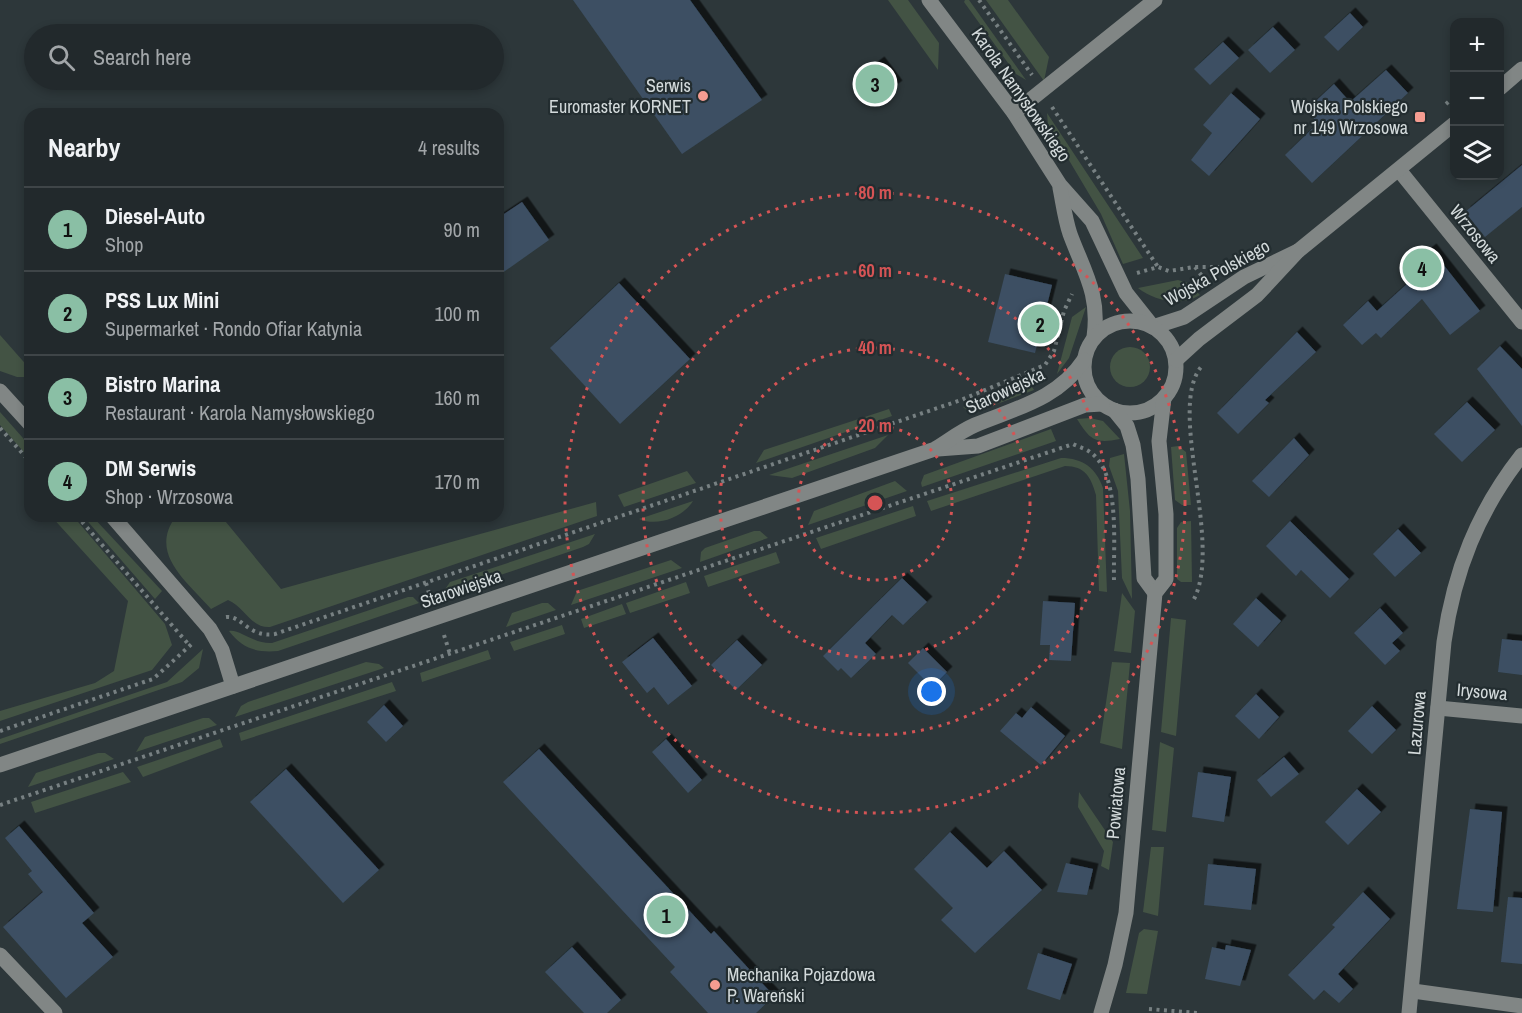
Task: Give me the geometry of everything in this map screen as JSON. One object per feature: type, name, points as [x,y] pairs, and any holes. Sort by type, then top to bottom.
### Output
[{"type":"street","name":"Karola Namysłowskiego","points":[[929,0],[1014,113],[1060,185],[1092,221],[1126,293],[1154,327]]},
{"type":"street","points":[[1014,113],[1155,0]]},
{"type":"street","points":[[1504,85],[1522,69]]},
{"type":"street","name":"Wojska Polskiego","points":[[1176,360],[1199,339],[1257,295],[1298,251],[1453,126]]},
{"type":"street","name":"Wrzosowa","points":[[1398,170],[1522,322]]},
{"type":"street","name":"Karola Namysłowskiego","points":[[1060,185],[1069,231],[1096,299],[1094,337]]},
{"type":"street","name":"Wojska Polskiego","points":[[1154,327],[1184,317],[1244,277],[1298,251]]},
{"type":"street","points":[[1127,320],[1141,321],[1154,327],[1164,335],[1172,347],[1176,360],[1172,387],[1164,398],[1141,412],[1108,407],[1087,384],[1084,360],[1094,337],[1115,323],[1127,320]]},
{"type":"street","name":"Starowiejska","points":[[0,765],[935,449],[972,426],[1050,394],[1065,383],[1084,360]]},
{"type":"street","points":[[0,391],[24,417]]},
{"type":"street","name":"Powiatowa","points":[[1101,1013],[1126,913],[1155,593],[1166,579],[1166,514],[1159,441],[1164,398]]},
{"type":"street","name":"Starowiejska","points":[[935,449],[978,446],[1085,405],[1108,407]]},
{"type":"street","name":"Powiatowa","points":[[1108,407],[1127,426],[1133,445],[1138,479],[1144,578],[1155,593]]},
{"type":"street","name":"Lazurowa","points":[[1409,1013],[1413,991],[1446,626],[1463,558],[1483,511],[1522,455]]},
{"type":"street","points":[[117,522],[210,629],[222,650],[233,686]]},
{"type":"street","name":"Irysowa","points":[[1438,708],[1522,716]]},
{"type":"street","points":[[0,955],[55,1013]]},
{"type":"street","points":[[1413,991],[1522,1006]]},
{"type":"path","points":[[979,0],[1158,267],[1169,271],[1194,267],[1215,268]]},
{"type":"path","points":[[221,620],[233,617],[259,635],[275,634],[892,426],[1039,370],[1049,361],[1054,351],[1068,299],[1079,292]]},
{"type":"path","points":[[1194,599],[1201,585],[1200,514],[1189,399],[1196,374]]},
{"type":"path","points":[[0,428],[24,455]]},
{"type":"path","points":[[0,805],[1074,444],[1091,452],[1108,480],[1113,514],[1113,580]]},
{"type":"path","points":[[82,522],[190,646]]},
{"type":"path","points":[[426,583],[431,599]]},
{"type":"path","points":[[0,731],[153,679],[201,636]]},
{"type":"path","points":[[444,636],[450,654]]},
{"type":"path","points":[[1149,1009],[1197,1013]]},
{"type":"green space","points":[[888,0],[908,0],[939,43],[938,70]]},
{"type":"green space","points":[[969,0],[1026,80],[1016,74],[964,2]]},
{"type":"green space","points":[[986,0],[1008,0],[1049,57],[1044,81]]},
{"type":"green space","points":[[1047,113],[1143,258],[1123,264],[1101,214],[1048,125]]},
{"type":"green space","points":[[1178,280],[1188,283],[1200,295],[1184,301],[1168,301],[1145,293],[1138,288]]},
{"type":"green space","points":[[1086,307],[1069,358],[1057,374],[1072,317]]},
{"type":"green space","points":[[0,335],[24,362],[24,377],[0,371]]},
{"type":"green space","points":[[1130,347],[1138,348],[1144,353],[1149,359],[1149,375],[1144,381],[1138,386],[1130,387],[1122,386],[1116,381],[1111,375],[1110,367],[1111,359],[1116,353],[1122,348]]},
{"type":"green space","points":[[1029,382],[1034,390],[971,414],[963,407]]},
{"type":"green space","points":[[889,409],[892,416],[756,463],[764,450]]},
{"type":"green space","points":[[0,412],[24,439],[24,452],[0,425]]},
{"type":"green space","points":[[1090,418],[1103,421],[1120,439],[1105,441],[1094,439],[1077,419]]},
{"type":"green space","points":[[1051,429],[1056,441],[922,487],[924,475]]},
{"type":"green space","points":[[888,435],[875,448],[792,478],[769,475]]},
{"type":"green space","points":[[1178,446],[1186,452],[1191,505],[1182,505],[1175,500],[1171,447]]},
{"type":"green space","points":[[1124,454],[1130,511],[1132,599],[1122,578],[1118,491],[1109,466],[1110,458]]},
{"type":"green space","points":[[1061,458],[1076,460],[1088,466],[1097,475],[1103,488],[1107,592],[1099,591],[1096,495],[1092,483],[1082,470],[1065,466],[931,511],[927,501]]},
{"type":"green space","points":[[687,471],[696,483],[624,507],[618,495]]},
{"type":"green space","points":[[895,481],[907,491],[808,525],[814,511]]},
{"type":"green space","points":[[693,501],[683,512],[669,519],[654,522],[639,519]]},
{"type":"green space","points":[[596,502],[597,516],[270,627],[252,621],[239,607],[228,600],[211,609],[182,577],[168,555],[166,543],[168,530],[173,522],[226,522],[281,589]]},
{"type":"green space","points":[[913,506],[916,516],[821,549],[816,538]]},
{"type":"green space","points":[[1191,521],[1192,582],[1181,582],[1177,579],[1177,528],[1181,522]]},
{"type":"green space","points":[[56,522],[78,522],[165,624],[172,645],[152,670],[0,721],[0,711],[95,683],[114,671],[128,601]]},
{"type":"green space","points":[[88,522],[98,522],[162,591],[155,599]]},
{"type":"green space","points":[[760,531],[768,538],[700,562],[701,552],[705,548]]},
{"type":"green space","points":[[595,534],[589,544],[583,547],[445,594],[444,591],[450,582]]},
{"type":"green space","points":[[776,552],[780,563],[708,587],[704,576]]},
{"type":"green space","points":[[671,560],[682,568],[571,605],[577,591]]},
{"type":"green space","points":[[686,582],[690,593],[630,613],[626,603]]},
{"type":"green space","points":[[1122,593],[1135,611],[1131,653],[1114,651]]},
{"type":"green space","points":[[413,597],[419,603],[278,651],[250,648],[239,642],[229,631],[238,632],[265,643],[272,643]]},
{"type":"green space","points":[[548,603],[556,610],[506,627],[512,613]]},
{"type":"green space","points":[[622,604],[626,614],[584,628],[581,619]]},
{"type":"green space","points":[[1171,618],[1186,620],[1176,736],[1161,732]]},
{"type":"green space","points":[[562,625],[565,634],[514,651],[510,642]]},
{"type":"green space","points":[[203,649],[199,668],[182,682],[0,744],[0,739],[167,682]]},
{"type":"green space","points":[[488,650],[491,659],[422,682],[420,673]]},
{"type":"green space","points":[[366,662],[379,664],[384,668],[235,717],[241,706],[248,702]]},
{"type":"green space","points":[[1112,662],[1130,663],[1122,749],[1100,743]]},
{"type":"green space","points":[[392,682],[396,691],[241,741],[239,733]]},
{"type":"green space","points":[[209,718],[217,725],[136,752],[145,737]]},
{"type":"green space","points":[[220,739],[223,747],[143,777],[137,767]]},
{"type":"green space","points":[[1160,742],[1174,748],[1166,832],[1152,830]]},
{"type":"green space","points":[[98,753],[105,753],[114,759],[28,787],[36,773]]},
{"type":"green space","points":[[123,772],[131,782],[35,813],[31,802]]},
{"type":"green space","points":[[1079,792],[1113,842],[1109,870],[1101,866],[1104,851],[1078,807]]},
{"type":"green space","points":[[1151,847],[1164,847],[1158,916],[1143,912]]},
{"type":"green space","points":[[1144,929],[1158,931],[1147,994],[1126,993],[1139,933]]},
{"type":"building","points":[[573,0],[690,0],[762,100],[682,154]]},
{"type":"building","points":[[1350,13],[1363,27],[1338,51],[1324,37]]},
{"type":"building","points":[[1273,27],[1295,50],[1270,73],[1248,50]]},
{"type":"building","points":[[1223,42],[1239,58],[1210,85],[1194,69]]},
{"type":"building","points":[[879,62],[897,86],[870,106],[852,82]]},
{"type":"building","points":[[1386,70],[1408,93],[1312,183],[1285,155],[1318,123],[1306,110],[1334,84],[1350,102]]},
{"type":"building","points":[[1231,93],[1260,119],[1209,176],[1191,160],[1212,133],[1203,125]]},
{"type":"building","points":[[1522,165],[1522,207],[1485,237],[1465,212]]},
{"type":"building","points":[[522,202],[549,240],[504,272],[504,214]]},
{"type":"building","points":[[1431,249],[1480,311],[1450,335],[1422,299],[1381,338],[1376,333],[1362,345],[1343,325],[1368,301],[1377,311],[1409,282],[1401,272]]},
{"type":"building","points":[[1005,274],[1052,285],[1035,353],[988,342]]},
{"type":"building","points":[[619,283],[690,359],[620,424],[550,348]]},
{"type":"building","points":[[1297,332],[1316,352],[1265,400],[1269,403],[1238,434],[1217,413]]},
{"type":"building","points":[[1500,346],[1522,369],[1522,426],[1477,369]]},
{"type":"building","points":[[1467,402],[1495,430],[1462,462],[1434,434]]},
{"type":"building","points":[[1294,438],[1309,455],[1269,497],[1252,481]]},
{"type":"building","points":[[1290,521],[1349,579],[1330,598],[1301,570],[1296,576],[1266,546]]},
{"type":"building","points":[[1398,529],[1421,553],[1395,577],[1373,554]]},
{"type":"building","points":[[902,578],[927,602],[903,625],[892,615],[865,643],[876,654],[851,678],[841,668],[838,671],[823,656]]},
{"type":"building","points":[[1256,598],[1281,621],[1258,647],[1233,624]]},
{"type":"building","points":[[1043,601],[1075,603],[1071,661],[1049,660],[1050,645],[1040,645]]},
{"type":"building","points":[[1380,608],[1403,633],[1392,643],[1400,651],[1385,665],[1354,633]]},
{"type":"building","points":[[653,638],[692,686],[668,705],[654,687],[647,693],[622,662]]},
{"type":"building","points":[[1502,639],[1522,641],[1522,675],[1498,672]]},
{"type":"building","points":[[737,640],[762,665],[736,690],[711,665]]},
{"type":"building","points":[[923,648],[947,672],[932,687],[908,663]]},
{"type":"building","points":[[1256,694],[1279,717],[1259,739],[1235,716]]},
{"type":"building","points":[[384,705],[403,726],[386,742],[367,722]]},
{"type":"building","points":[[1372,706],[1396,730],[1372,754],[1348,731]]},
{"type":"building","points":[[1031,707],[1065,736],[1041,765],[1000,731],[1016,713],[1022,718]]},
{"type":"building","points":[[666,739],[702,780],[688,793],[652,752]]},
{"type":"building","points":[[539,749],[711,934],[714,931],[774,996],[756,1013],[708,1013],[670,972],[675,967],[503,782]]},
{"type":"building","points":[[1284,757],[1299,774],[1271,797],[1257,780]]},
{"type":"building","points":[[286,769],[379,870],[343,903],[250,802]]},
{"type":"building","points":[[1198,772],[1231,777],[1224,822],[1192,817]]},
{"type":"building","points":[[1357,789],[1381,812],[1348,845],[1325,822]]},
{"type":"building","points":[[1470,809],[1502,812],[1493,912],[1457,909]]},
{"type":"building","points":[[19,826],[94,913],[82,923],[113,957],[66,998],[3,927],[43,892],[28,874],[32,871],[5,838]]},
{"type":"building","points":[[950,832],[987,868],[1004,851],[1042,890],[975,953],[941,920],[953,908],[914,869]]},
{"type":"building","points":[[1066,863],[1093,869],[1087,895],[1057,892]]},
{"type":"building","points":[[1208,864],[1256,869],[1251,910],[1204,905]]},
{"type":"building","points":[[1363,892],[1390,919],[1338,974],[1353,989],[1339,1003],[1324,990],[1314,1000],[1288,975],[1335,927],[1332,925]]},
{"type":"building","points":[[1508,897],[1522,898],[1522,964],[1501,962]]},
{"type":"building","points":[[1226,945],[1251,950],[1240,986],[1205,979],[1212,947],[1225,950]]},
{"type":"building","points":[[572,947],[621,1000],[607,1013],[584,1013],[545,972]]},
{"type":"building","points":[[1038,953],[1072,964],[1060,1000],[1027,989]]},
{"type":"place","name":"Bistro Marina","points":[[875,84]]},
{"type":"place","name":"Serwis Euromaster KORNET","points":[[703,96]]},
{"type":"place","name":"Wojska Polskiego nr 149 Wrzosowa","points":[[1420,117]]},
{"type":"place","name":"DM Serwis","points":[[1422,268]]},
{"type":"place","name":"PSS Lux Mini","points":[[1040,324]]},
{"type":"place","name":"Diesel-Auto","points":[[666,915]]},
{"type":"place","name":"Mechanika Pojazdowa P. Wareński","points":[[715,985]]}]
